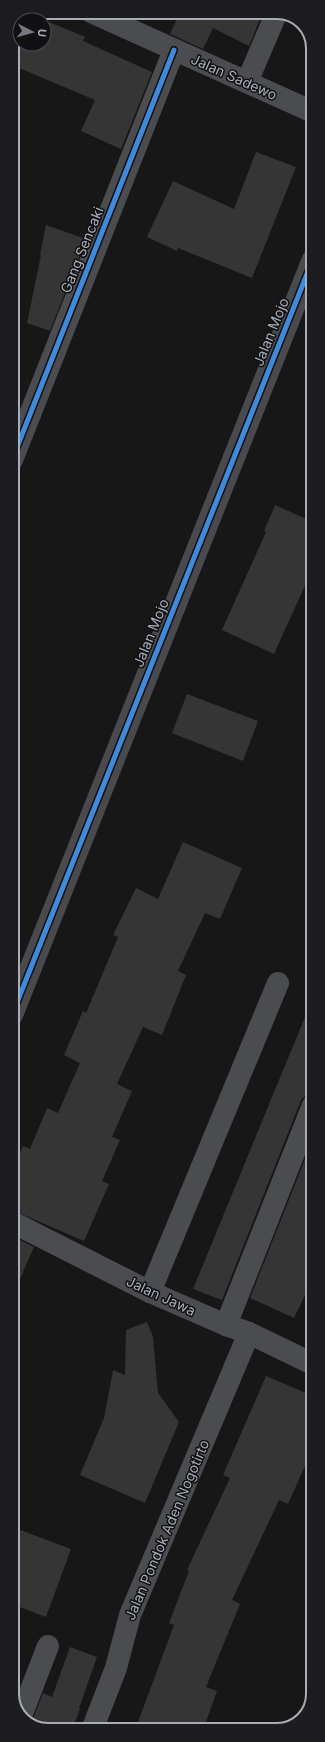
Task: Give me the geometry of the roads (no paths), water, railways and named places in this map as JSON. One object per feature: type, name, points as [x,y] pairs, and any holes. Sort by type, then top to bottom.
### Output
[{"type":"street","name":"Jalan Sadewo","points":[[106,19],[306,109]]},
{"type":"street","points":[[246,82],[274,19]]},
{"type":"street","name":"Gang Sencaki","points":[[19,442],[174,50]]},
{"type":"street","name":"Jalan Mojo","points":[[19,998],[306,288]]},
{"type":"street","points":[[150,1292],[278,983]]},
{"type":"street","points":[[226,1325],[306,1123]]},
{"type":"street","name":"Jalan Jawa","points":[[19,1226],[150,1292],[226,1325],[249,1333],[306,1361]]},
{"type":"street","name":"Jalan Pondok Aden Nogotirto","points":[[95,1723],[116,1668],[130,1615],[249,1333]]},
{"type":"street","points":[[24,1710],[48,1646]]}]
